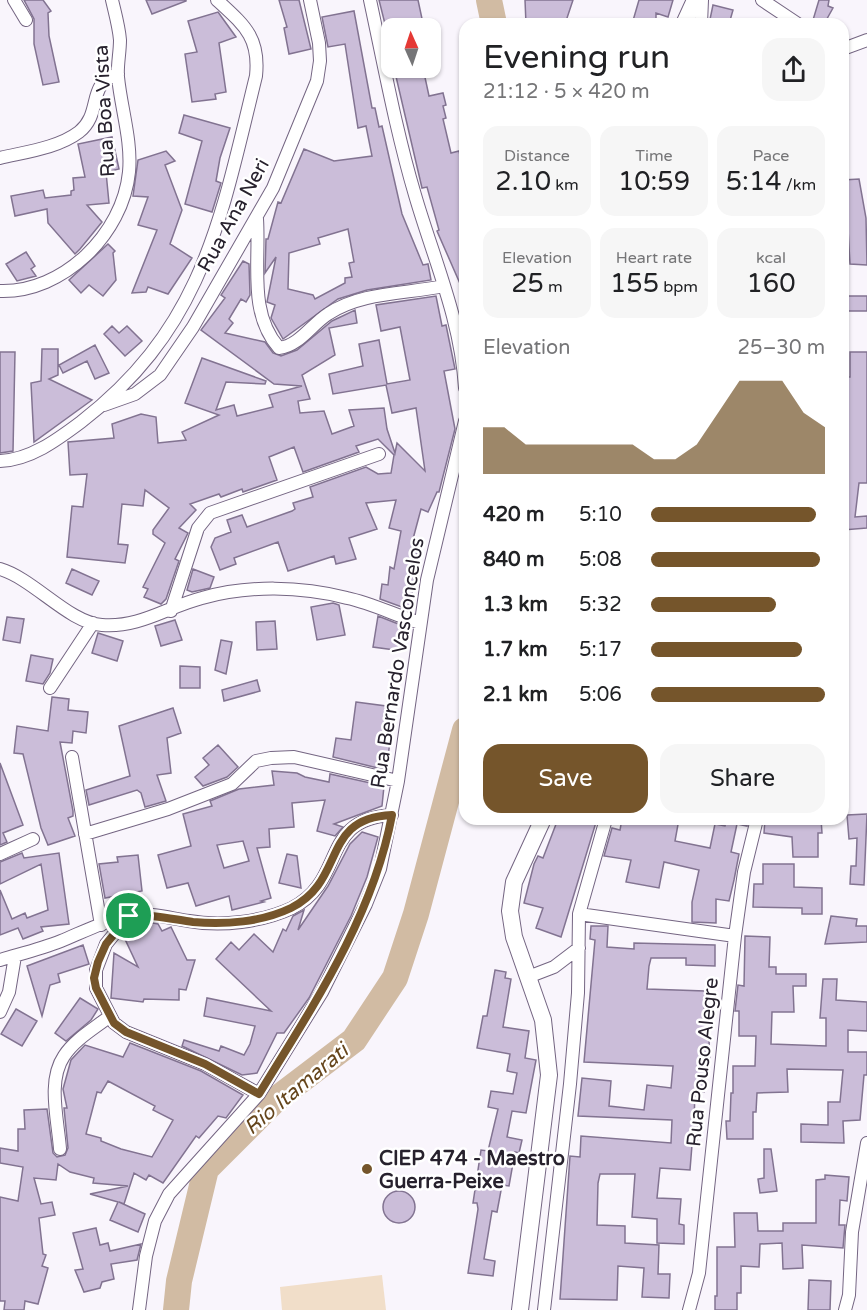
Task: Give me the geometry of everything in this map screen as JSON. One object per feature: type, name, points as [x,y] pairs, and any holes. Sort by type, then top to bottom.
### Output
[{"type":"street","points":[[14,0],[26,20]]},
{"type":"street","name":"Rua Boa Vista","points":[[0,291],[25,290],[43,285],[58,277],[88,253],[112,224],[126,191],[129,170],[118,74],[120,38],[112,0]]},
{"type":"street","points":[[0,461],[27,456],[44,447],[103,405],[148,359],[167,334],[187,301],[205,262],[218,223],[256,76],[258,60],[251,35],[217,0]]},
{"type":"street","name":"Rua Ana Neri","points":[[103,405],[135,394],[160,375],[194,327],[257,219],[303,119],[317,81],[320,61],[319,43],[310,0]]},
{"type":"street","points":[[370,0],[409,176],[444,286],[459,319]]},
{"type":"street","points":[[687,18],[695,0]]},
{"type":"street","points":[[700,18],[702,0]]},
{"type":"street","points":[[762,0],[789,18]]},
{"type":"street","points":[[849,47],[867,40]]},
{"type":"street","points":[[0,158],[58,143],[79,132],[93,114],[99,84],[107,77],[118,74]]},
{"type":"street","points":[[257,219],[258,306],[262,321],[279,348],[292,344],[323,317],[342,305],[356,300],[444,286]]},
{"type":"street","name":"Rua Bernardo Vasconcelos","points":[[139,1310],[146,1256],[155,1221],[169,1194],[259,1094],[322,992],[366,904],[380,869],[398,781],[420,622],[436,540],[459,446]]},
{"type":"street","points":[[171,611],[198,528],[210,513],[378,454]]},
{"type":"street","points":[[0,569],[16,573],[46,596],[93,623],[132,624],[201,598],[261,588],[347,598],[420,622]]},
{"type":"street","points":[[51,688],[93,623]]},
{"type":"street","points":[[72,757],[101,925]]},
{"type":"street","points":[[85,834],[168,809],[223,788],[241,778],[256,761],[271,758],[294,758],[398,781]]},
{"type":"street","points":[[0,960],[129,916],[165,916],[212,923],[234,922],[275,914],[292,907],[321,884],[348,830],[369,818],[392,815]]},
{"type":"street","points":[[520,1310],[549,1075],[543,1020],[513,937],[510,910],[514,882],[540,825]]},
{"type":"street","points":[[544,1310],[570,1084],[579,914],[604,825]]},
{"type":"street","name":"Rua Pouso Alegre","points":[[689,1310],[699,1273],[735,936],[744,872],[756,825]]},
{"type":"street","points":[[0,854],[33,839]]},
{"type":"street","points":[[579,914],[735,936]]},
{"type":"street","points":[[129,916],[106,944],[96,970],[96,988],[119,1029],[205,1064],[259,1094]]},
{"type":"street","points":[[528,977],[554,967],[579,948]]},
{"type":"street","points":[[0,1012],[9,992],[15,956]]},
{"type":"street","points":[[60,1149],[56,1092],[60,1064],[73,1045],[110,1016]]},
{"type":"street","points":[[845,1310],[849,1295],[852,1232],[867,1143]]},
{"type":"shaded area","points":[[382,1275],[386,1310],[282,1310],[280,1287]]},
{"type":"building","points":[[24,0],[43,0],[51,11],[48,13],[49,36],[59,82],[43,85],[34,44],[34,19]]},
{"type":"building","points":[[146,0],[186,0],[186,1],[152,14]]},
{"type":"building","points":[[279,0],[299,0],[311,49],[289,54],[284,28],[287,27]]},
{"type":"building","points":[[379,0],[418,0],[422,18],[384,18]]},
{"type":"building","points":[[525,0],[573,0],[567,18],[526,18]]},
{"type":"building","points":[[639,0],[673,0],[668,17],[656,13],[656,18],[634,18]]},
{"type":"building","points":[[819,0],[829,0],[828,6],[833,8],[827,18],[814,18]]},
{"type":"building","points":[[713,5],[733,10],[731,18],[710,18]]},
{"type":"building","points":[[354,11],[372,108],[375,108],[379,127],[382,126],[402,214],[423,265],[428,264],[431,280],[367,290],[338,299],[283,339],[271,318],[275,305],[267,302],[276,257],[265,273],[266,239],[268,239],[278,202],[281,203],[304,149],[334,161],[372,156],[366,126],[358,128],[345,44],[328,47],[322,17]],"holes":[[[348,229],[354,262],[349,263],[352,277],[345,278],[345,283],[315,299],[313,295],[288,289],[289,253],[320,244],[318,238]]]},
{"type":"building","points":[[218,12],[236,37],[219,43],[226,92],[215,94],[216,99],[192,102],[185,54],[197,52],[188,21]]},
{"type":"building","points":[[396,78],[425,78],[429,96],[443,93],[446,118],[443,119],[451,153],[459,151],[459,281],[437,231],[439,230],[427,187],[422,188]]},
{"type":"building","points":[[184,115],[230,128],[220,158],[216,181],[221,183],[212,212],[185,204],[202,141],[179,133]]},
{"type":"building","points":[[112,137],[119,169],[106,172],[109,203],[87,205],[102,222],[75,254],[48,223],[47,209],[15,216],[11,196],[43,190],[45,198],[71,195],[71,191],[74,190],[73,178],[85,177],[78,144]]},
{"type":"building","points":[[166,151],[175,161],[165,165],[182,210],[170,244],[192,258],[168,294],[148,287],[146,292],[132,293],[157,230],[138,225],[148,197],[133,196],[138,160]]},
{"type":"building","points":[[859,179],[866,218],[867,265],[850,264],[849,180]]},
{"type":"building","points":[[108,244],[115,251],[113,253],[116,280],[103,296],[89,285],[81,293],[69,280]]},
{"type":"building","points":[[26,252],[35,266],[31,269],[36,276],[17,281],[6,264]]},
{"type":"building","points":[[243,261],[249,264],[250,295],[246,302],[241,299],[229,319],[233,323],[225,333],[265,342],[273,353],[281,356],[297,350],[332,321],[355,310],[357,323],[329,328],[335,355],[302,375],[310,399],[298,401],[300,413],[324,411],[332,434],[354,426],[349,410],[384,408],[387,429],[395,453],[397,443],[425,471],[416,408],[392,413],[386,385],[333,394],[329,374],[363,366],[359,344],[379,340],[387,384],[410,380],[400,327],[381,331],[376,305],[436,296],[442,326],[446,325],[455,369],[444,371],[455,429],[439,492],[428,512],[421,509],[413,539],[419,540],[410,610],[380,599],[382,584],[388,585],[390,567],[394,569],[401,531],[389,528],[396,500],[366,503],[377,529],[349,538],[356,559],[336,564],[334,556],[288,571],[278,542],[234,558],[236,564],[220,570],[211,547],[215,538],[231,532],[227,520],[242,515],[247,527],[292,511],[295,509],[293,503],[313,497],[310,487],[366,467],[378,474],[391,473],[394,455],[378,439],[356,446],[359,452],[303,472],[294,447],[269,457],[277,480],[243,492],[242,489],[221,497],[219,494],[190,504],[196,510],[179,528],[188,533],[175,559],[179,561],[166,599],[161,604],[144,597],[148,589],[143,587],[165,543],[153,534],[153,530],[169,508],[145,490],[143,506],[122,504],[118,544],[128,545],[125,563],[67,557],[72,506],[83,507],[87,474],[70,475],[68,442],[114,438],[112,424],[141,414],[156,417],[158,443],[186,440],[182,432],[219,415],[185,403],[202,358],[266,381],[265,384],[226,382],[216,410],[234,405],[237,416],[273,407],[269,395],[302,386],[274,384],[201,330],[225,298],[221,295]]},
{"type":"building","points":[[849,296],[867,296],[867,311],[849,311]]},
{"type":"building","points":[[112,326],[119,333],[127,326],[142,341],[125,356],[104,334]]},
{"type":"building","points":[[95,345],[109,373],[95,379],[87,361],[63,373],[59,365]]},
{"type":"building","points":[[42,349],[58,349],[58,375],[49,379],[92,400],[34,442],[31,383],[41,381]]},
{"type":"building","points":[[0,352],[15,352],[13,451],[0,453]]},
{"type":"building","points":[[850,352],[867,352],[867,483],[859,483],[855,517],[867,516],[867,528],[849,530],[849,377]]},
{"type":"building","points":[[72,569],[99,581],[92,595],[66,583]]},
{"type":"building","points":[[193,569],[214,577],[210,588],[192,592],[187,590]]},
{"type":"building","points":[[333,603],[339,605],[345,635],[317,640],[311,607]]},
{"type":"building","points":[[378,616],[406,627],[402,651],[373,647]]},
{"type":"building","points":[[7,617],[24,619],[20,643],[3,640]]},
{"type":"building","points":[[175,620],[182,640],[161,646],[155,626]]},
{"type":"building","points":[[275,621],[277,649],[257,650],[256,622]]},
{"type":"building","points":[[98,633],[123,641],[117,661],[92,653]]},
{"type":"building","points":[[221,640],[232,642],[226,674],[215,670]]},
{"type":"building","points":[[31,655],[53,659],[50,673],[43,684],[26,681]]},
{"type":"building","points":[[180,666],[200,667],[200,688],[180,688]]},
{"type":"building","points":[[257,680],[260,691],[224,701],[222,690]]},
{"type":"building","points":[[52,697],[69,699],[68,710],[88,712],[86,733],[73,731],[72,743],[60,742],[73,811],[73,816],[68,818],[75,836],[48,845],[41,828],[23,754],[14,753],[17,726],[48,731]]},
{"type":"building","points":[[356,702],[386,706],[382,741],[390,742],[386,770],[333,757],[336,738],[351,740]]},
{"type":"building","points":[[173,708],[181,733],[167,738],[171,773],[157,775],[166,801],[145,807],[141,793],[137,790],[89,805],[86,790],[130,776],[119,726]]},
{"type":"building","points":[[218,745],[238,767],[227,777],[203,786],[195,777],[209,765],[203,758]]},
{"type":"building","points":[[0,763],[23,825],[3,833],[7,842],[0,845]]},
{"type":"building","points":[[272,771],[297,773],[329,782],[330,774],[384,786],[382,806],[334,824],[343,827],[335,836],[317,831],[325,800],[292,803],[294,827],[269,829],[270,847],[257,848],[271,898],[261,901],[264,902],[232,910],[229,896],[196,906],[188,883],[167,888],[158,855],[191,846],[183,814],[212,806],[210,801],[239,789],[274,785]],"holes":[[[243,841],[249,861],[224,868],[217,845]]]},
{"type":"building","points":[[867,814],[864,885],[850,884],[851,866],[856,866],[857,838],[849,839],[849,815]]},
{"type":"building","points":[[556,825],[595,825],[561,937],[536,928],[543,908],[524,903],[534,864],[538,856],[543,858]]},
{"type":"building","points":[[621,825],[678,825],[675,841],[710,848],[715,825],[737,825],[731,852],[739,854],[734,880],[729,901],[716,899],[716,923],[692,922],[692,902],[699,870],[664,862],[659,888],[626,882],[631,860],[604,856],[612,828],[620,830]]},
{"type":"building","points":[[765,825],[821,825],[822,833],[818,833],[818,857],[793,857],[792,837],[764,833]]},
{"type":"building","points":[[362,832],[378,837],[367,877],[351,916],[309,998],[284,1033],[277,1033],[257,1073],[242,1075],[182,1046],[184,1040],[219,1051],[221,1046],[244,1055],[255,1026],[204,1016],[207,998],[271,1011],[216,959],[231,942],[239,950],[254,934],[273,952],[283,929],[286,931],[293,916],[304,910],[298,930],[328,886],[350,844]]},
{"type":"building","points":[[22,853],[24,858],[59,853],[69,924],[41,927],[43,931],[23,939],[18,928],[0,935],[0,890],[12,919],[25,913],[27,918],[48,910],[41,864],[0,884],[0,862]]},
{"type":"building","points":[[287,854],[297,856],[301,888],[279,883]]},
{"type":"building","points":[[138,855],[142,891],[105,898],[99,864],[118,862],[117,857]]},
{"type":"building","points":[[763,864],[794,864],[794,887],[822,888],[822,914],[802,914],[802,908],[753,907],[754,884],[763,884]]},
{"type":"building","points":[[831,916],[857,919],[856,926],[867,926],[867,942],[825,944]]},
{"type":"building","points":[[153,923],[158,924],[162,931],[171,927],[187,960],[195,960],[186,990],[179,989],[179,1000],[144,999],[143,1002],[111,998],[114,953],[138,967],[124,937]]},
{"type":"building","points":[[591,926],[608,926],[607,947],[634,949],[634,943],[715,945],[715,966],[686,965],[686,958],[651,958],[649,966],[647,989],[705,991],[704,1018],[708,1018],[710,1062],[706,1061],[704,1092],[695,1091],[694,1123],[698,1123],[697,1146],[692,1145],[690,1170],[660,1168],[657,1198],[681,1199],[679,1224],[684,1225],[684,1244],[657,1243],[657,1219],[632,1217],[635,1174],[600,1174],[598,1183],[597,1225],[625,1226],[625,1243],[659,1245],[658,1274],[670,1274],[669,1298],[642,1297],[644,1268],[618,1266],[617,1300],[560,1299],[570,1156],[580,1157],[581,1136],[671,1143],[672,1120],[578,1116],[582,1078],[611,1081],[609,1106],[644,1110],[647,1085],[671,1088],[673,1066],[584,1062],[595,940],[590,939]]},
{"type":"building","points":[[745,936],[770,937],[769,967],[776,967],[776,974],[806,974],[806,986],[793,986],[794,1012],[772,1012],[771,1044],[826,1046],[826,1018],[820,1018],[823,979],[837,979],[836,1000],[867,1002],[867,1031],[848,1030],[848,1052],[867,1052],[867,1075],[864,1075],[860,1120],[843,1121],[844,1143],[801,1142],[801,1124],[828,1125],[828,1102],[840,1102],[843,1070],[787,1069],[788,1092],[757,1093],[756,1112],[753,1112],[753,1139],[727,1139],[726,1121],[730,1121],[733,1066],[755,1066],[756,1036],[739,1036],[739,1011],[735,1011],[738,985],[744,986]]},
{"type":"building","points":[[83,945],[89,964],[58,974],[60,982],[50,985],[42,1016],[27,966]]},
{"type":"building","points":[[495,970],[506,972],[505,978],[511,979],[503,1027],[529,1031],[525,1058],[536,1060],[526,1113],[512,1111],[507,1137],[522,1140],[519,1153],[515,1152],[509,1186],[502,1185],[497,1212],[492,1211],[484,1259],[495,1261],[493,1276],[468,1273],[478,1209],[477,1203],[473,1203],[481,1150],[488,1151],[498,1109],[488,1107],[491,1091],[513,1094],[517,1073],[507,1071],[510,1054],[477,1048],[483,1016],[487,1016]]},
{"type":"building","points":[[80,998],[98,1009],[91,1020],[66,1041],[55,1033]]},
{"type":"building","points":[[16,1009],[37,1021],[22,1046],[1,1034]]},
{"type":"building","points":[[130,1043],[201,1071],[243,1095],[226,1118],[218,1116],[199,1138],[196,1136],[163,1183],[149,1175],[146,1180],[134,1173],[124,1204],[119,1202],[145,1214],[138,1232],[110,1220],[118,1202],[90,1194],[128,1186],[93,1183],[94,1178],[70,1172],[58,1164],[56,1180],[34,1178],[41,1204],[52,1202],[55,1215],[39,1218],[43,1254],[46,1255],[42,1266],[48,1268],[38,1304],[25,1301],[24,1310],[4,1310],[5,1301],[0,1301],[0,1197],[18,1201],[23,1167],[0,1163],[0,1148],[18,1151],[18,1129],[25,1129],[24,1110],[47,1109],[53,1153],[57,1157],[65,1155],[68,1148],[64,1108],[67,1108],[63,1089],[71,1060],[85,1045],[123,1057]],"holes":[[[108,1081],[155,1106],[153,1110],[173,1120],[152,1157],[121,1149],[101,1141],[101,1138],[86,1134],[97,1092],[101,1093]]]},
{"type":"building","points":[[764,1149],[771,1149],[777,1191],[760,1193],[758,1179],[764,1178]]},
{"type":"building","points":[[825,1175],[849,1177],[847,1201],[840,1200],[839,1225],[845,1225],[843,1248],[802,1245],[803,1268],[783,1269],[782,1243],[760,1244],[759,1267],[741,1266],[741,1293],[737,1293],[737,1310],[715,1310],[717,1247],[735,1247],[734,1213],[757,1213],[758,1231],[783,1231],[783,1223],[816,1223],[816,1180],[825,1179]]},
{"type":"building","points":[[399,1191],[410,1196],[415,1207],[410,1218],[399,1223],[388,1218],[383,1207],[388,1196]]},
{"type":"building","points":[[96,1228],[100,1245],[108,1243],[110,1251],[141,1244],[137,1260],[111,1264],[114,1279],[102,1282],[100,1288],[84,1292],[75,1270],[83,1269],[73,1233]]},
{"type":"building","points":[[809,1280],[831,1281],[830,1310],[808,1310]]},
{"type":"waterway","name":"Rio Itamarati","points":[[489,0],[493,18]]},
{"type":"waterway","name":"Rio Itamarati","points":[[176,1310],[179,1281],[206,1169],[275,1100],[354,1040],[395,978],[416,914],[459,753]]},
{"type":"place","name":"CIEP 474 - Maestro Guerra-Peixe","points":[[367,1169]]},
{"type":"route","points":[[392,815],[380,869],[366,904],[322,992],[259,1094],[205,1064],[119,1029],[114,1023],[96,988],[94,978],[106,944],[129,916],[146,914],[190,922],[212,923],[256,919],[275,914],[306,898],[321,884],[339,843],[348,830],[361,820],[392,815]]}]
